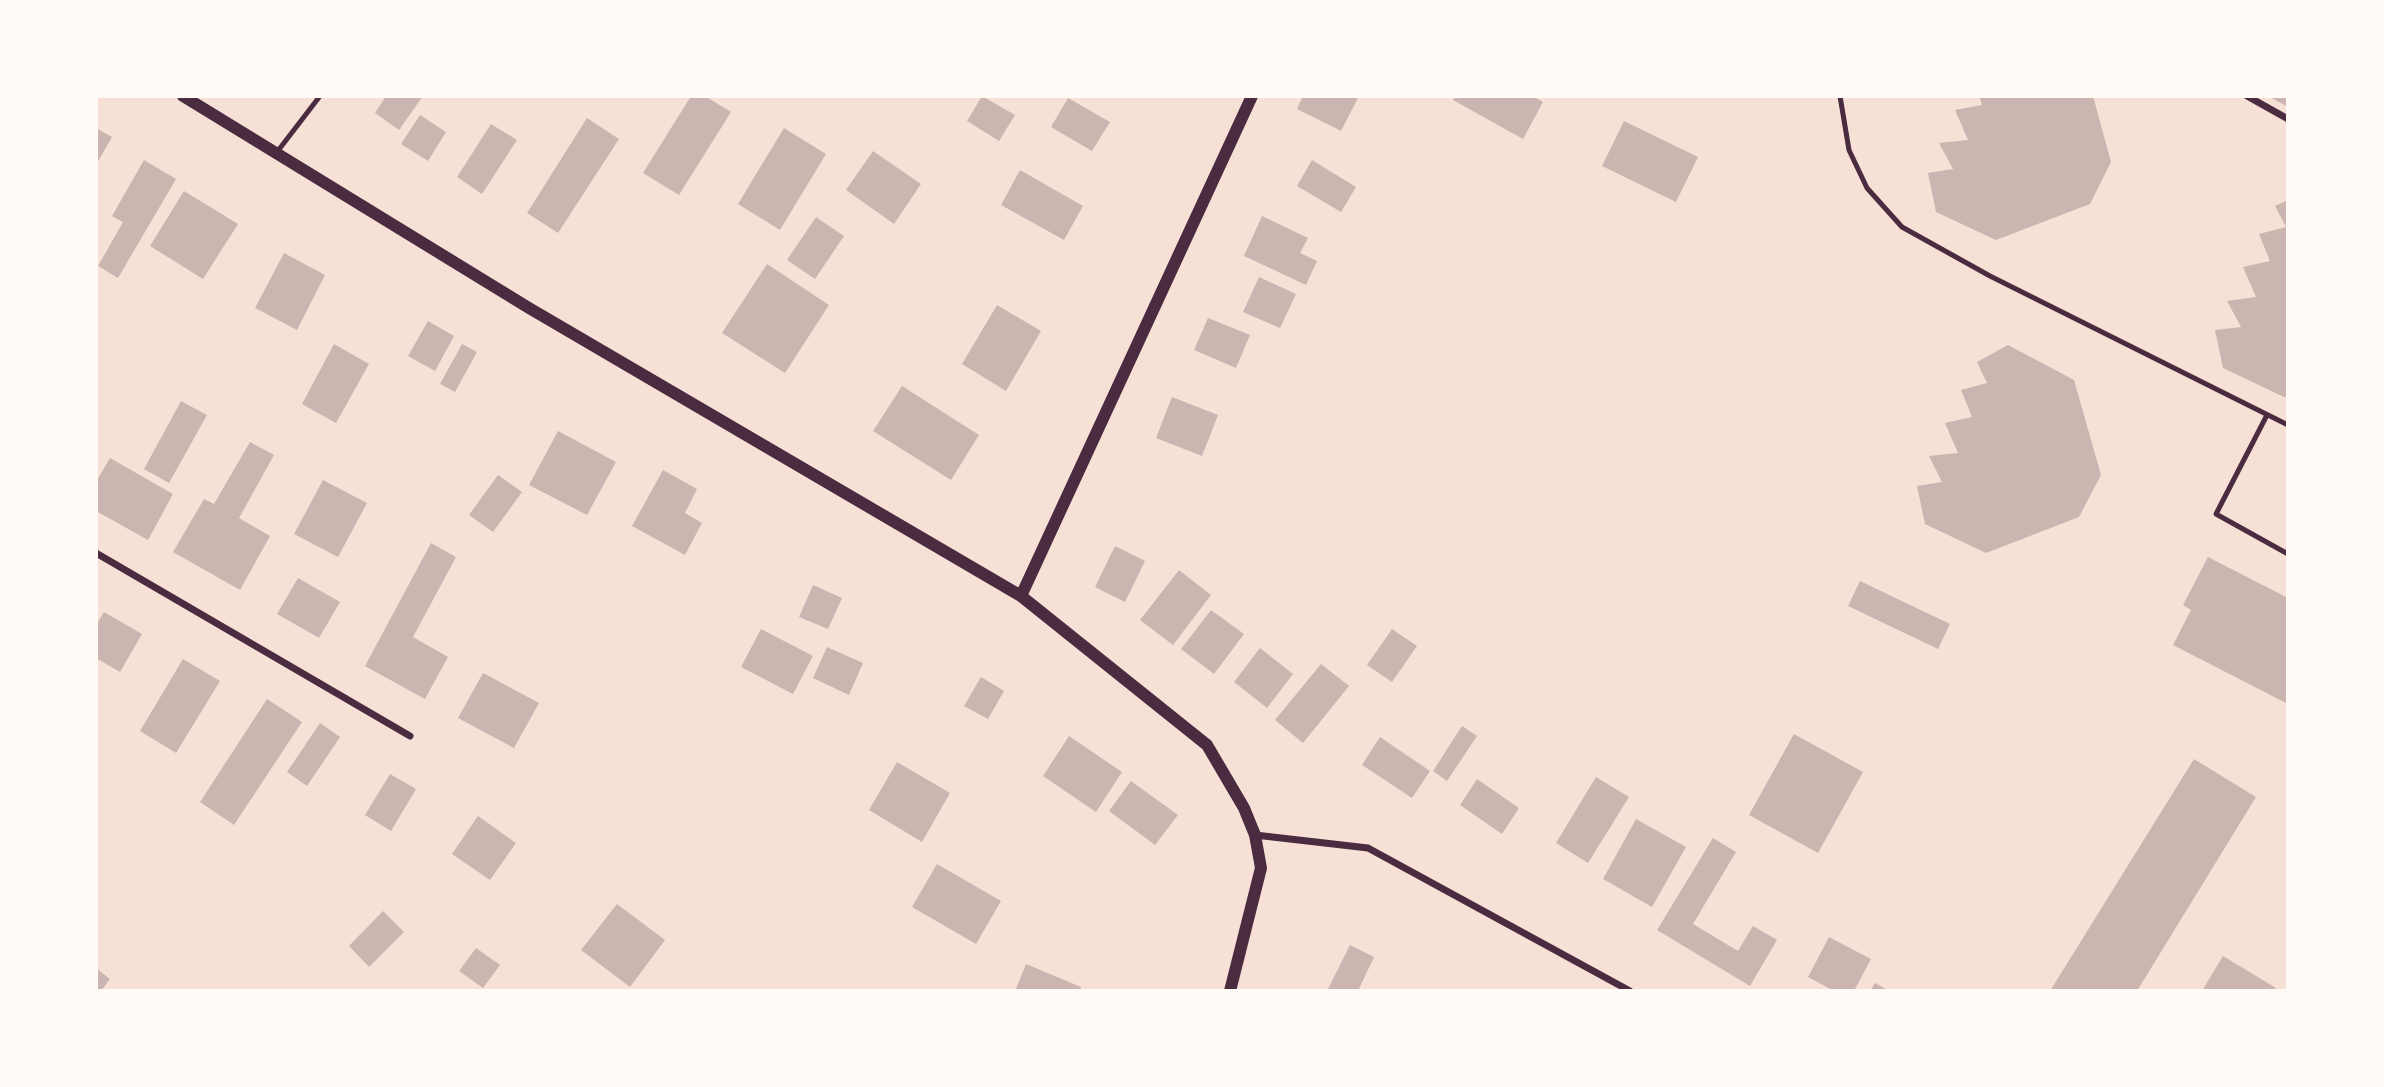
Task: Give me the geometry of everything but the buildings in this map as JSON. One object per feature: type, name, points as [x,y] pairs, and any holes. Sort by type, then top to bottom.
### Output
[{"type":"street","points":[[183,96],[529,308],[1021,596],[1207,745],[1244,808],[1255,835],[1261,868],[1230,991]]},
{"type":"street","points":[[1021,596],[1252,96]]},
{"type":"street","points":[[2247,96],[2288,119]]},
{"type":"street","points":[[96,553],[410,737]]},
{"type":"street","points":[[1255,835],[1368,848],[1630,991]]},
{"type":"lane","points":[[276,153],[320,96]]},
{"type":"lane","points":[[1840,96],[1849,150],[1867,188],[1902,227],[1990,276],[2288,425]]},
{"type":"lane","points":[[2267,415],[2216,514],[2288,554]]}]
